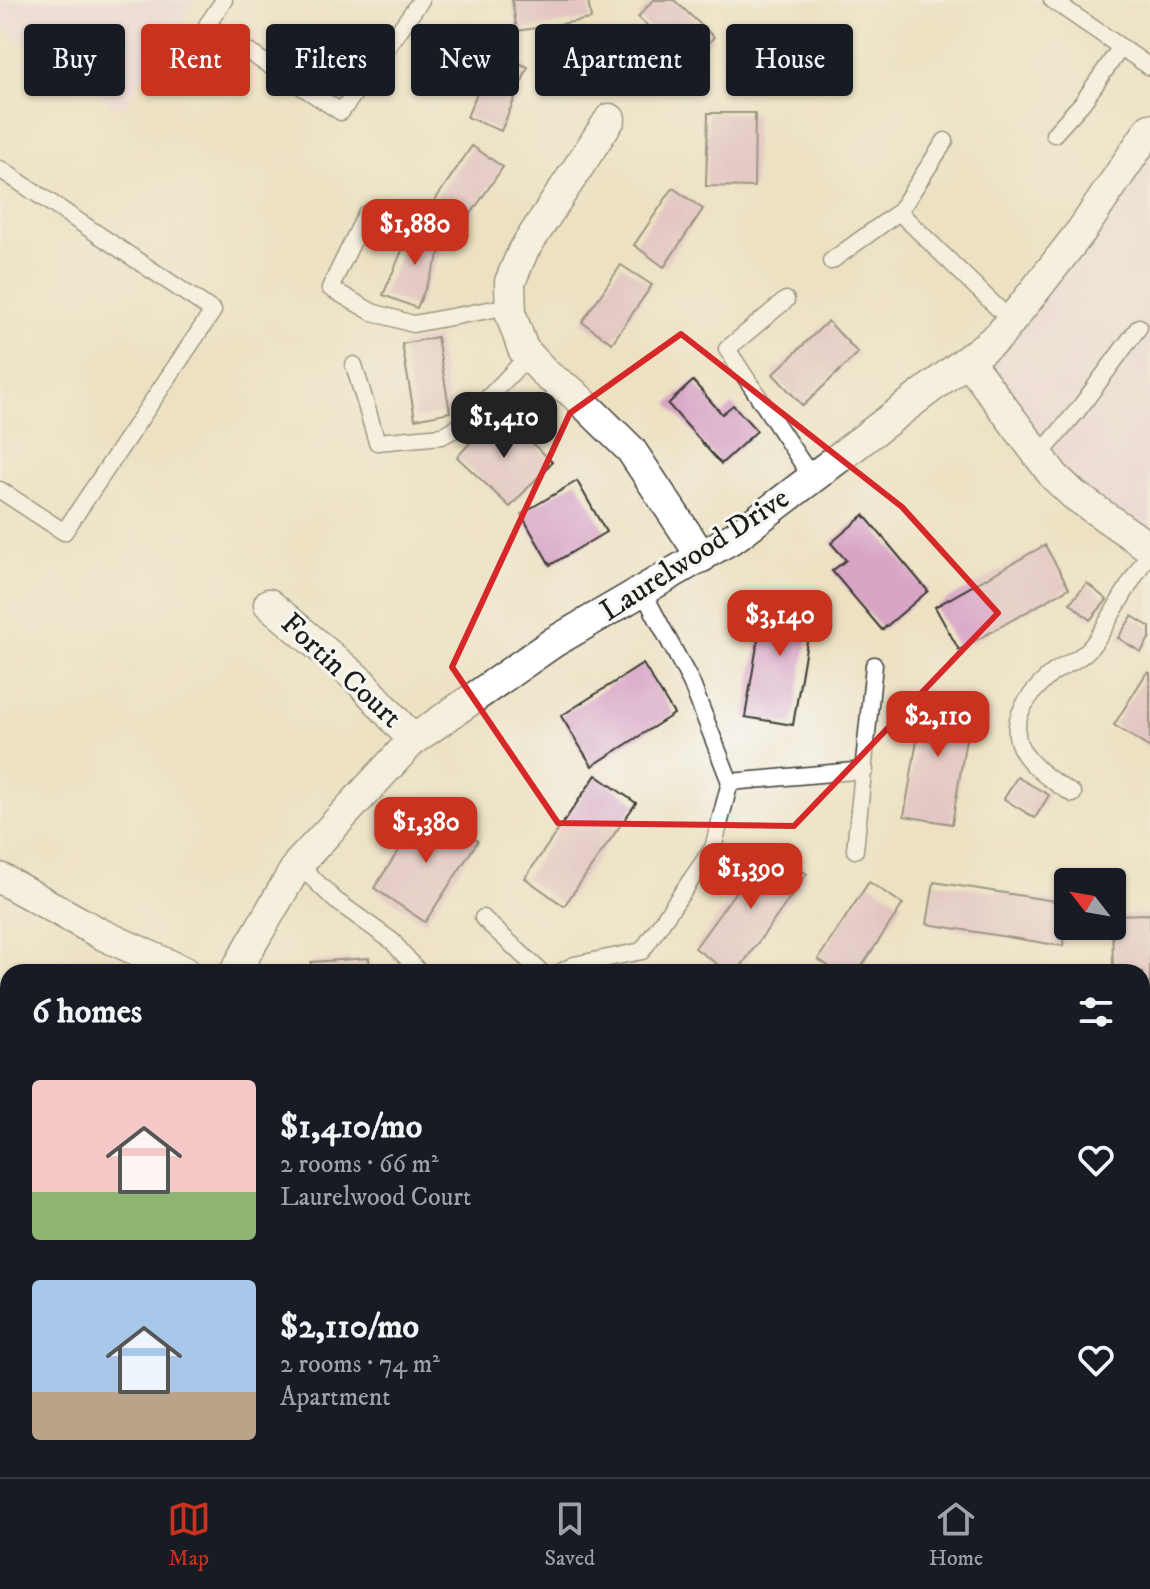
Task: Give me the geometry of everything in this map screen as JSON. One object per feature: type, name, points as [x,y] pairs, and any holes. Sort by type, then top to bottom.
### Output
[{"type":"street","points":[[610,119],[523,251],[510,282],[511,315],[523,349],[548,376],[572,392],[631,450],[702,557]]},
{"type":"street","name":"Laurelwood Drive","points":[[240,964],[298,864],[413,740],[554,642],[736,536],[999,336],[1082,230],[1150,129]]},
{"type":"street","points":[[968,361],[1054,476],[1074,495],[1150,550]]},
{"type":"street","name":"Fortin Court","points":[[269,604],[361,682],[413,740]]},
{"type":"street","points":[[0,878],[101,934],[167,964]]},
{"type":"lane","points":[[224,0],[207,25],[341,112],[421,0]]},
{"type":"lane","points":[[1052,0],[1150,67]]},
{"type":"lane","points":[[1054,134],[1083,102],[1121,47]]},
{"type":"lane","points":[[831,261],[899,212],[945,141]]},
{"type":"lane","points":[[0,169],[213,311],[64,532],[0,490]]},
{"type":"lane","points":[[899,212],[1011,321]]},
{"type":"lane","points":[[366,214],[330,288],[372,312],[413,324],[510,306]]},
{"type":"lane","points":[[786,300],[727,349],[812,478]]},
{"type":"lane","points":[[1039,456],[1078,410],[1139,327]]},
{"type":"lane","points":[[354,365],[377,442],[442,436],[462,425],[529,355]]},
{"type":"lane","points":[[1073,794],[1043,776],[1024,757],[1016,740],[1018,720],[1029,698],[1049,676],[1087,652],[1150,550]]},
{"type":"lane","points":[[579,964],[642,951],[713,848],[730,782],[691,682],[643,592]]},
{"type":"lane","points":[[855,850],[874,665]]},
{"type":"lane","points":[[730,782],[865,770]]},
{"type":"lane","points":[[298,864],[335,900],[392,941],[412,964]]},
{"type":"lane","points":[[483,918],[532,964]]},
{"type":"highlighted area","points":[[681,334],[902,507],[998,613],[794,826],[558,823],[452,667],[570,413]]},
{"type":"shaded area","points":[[0,0],[196,0],[180,24],[141,24],[141,81],[121,110],[101,96],[125,96],[125,24],[24,24],[24,43],[0,26]]},
{"type":"shaded area","points":[[1150,125],[1150,543],[1067,490],[969,363]]},
{"type":"building","points":[[512,0],[588,0],[591,19],[535,24],[535,28],[519,31],[519,24],[516,24]]},
{"type":"building","points":[[653,0],[674,0],[700,24],[646,24],[638,17]]},
{"type":"building","points":[[519,63],[528,67],[519,88]]},
{"type":"building","points":[[476,96],[516,96],[501,131],[467,117]]},
{"type":"building","points":[[708,113],[755,113],[754,187],[706,186]]},
{"type":"building","points":[[472,146],[503,167],[464,224],[433,203]]},
{"type":"building","points":[[673,188],[703,209],[664,267],[634,245]]},
{"type":"building","points":[[413,225],[446,239],[417,308],[383,295]]},
{"type":"building","points":[[621,265],[652,285],[612,343],[582,322]]},
{"type":"building","points":[[828,321],[858,353],[803,406],[773,374]]},
{"type":"building","points":[[437,337],[450,412],[415,419],[402,344]]},
{"type":"building","points":[[693,381],[722,414],[733,405],[757,431],[721,464],[668,404]]},
{"type":"building","points":[[499,412],[552,462],[510,507],[457,457]]},
{"type":"building","points":[[577,481],[606,532],[550,565],[521,514]]},
{"type":"building","points":[[864,515],[928,591],[882,630],[832,571],[846,560],[831,543]]},
{"type":"building","points":[[1045,545],[1069,588],[959,650],[935,607]]},
{"type":"building","points":[[1087,583],[1107,600],[1090,620],[1070,603]]},
{"type":"building","points":[[766,592],[814,600],[793,725],[745,717]]},
{"type":"building","points":[[1132,616],[1150,627],[1150,637],[1141,652],[1118,638]]},
{"type":"building","points":[[643,664],[674,714],[592,766],[561,716]]},
{"type":"building","points":[[1147,672],[1150,673],[1150,748],[1114,725]]},
{"type":"building","points":[[925,694],[972,702],[952,824],[904,816]]},
{"type":"building","points":[[596,775],[636,803],[564,906],[525,878]]},
{"type":"building","points":[[1017,777],[1049,795],[1035,818],[1004,799]]},
{"type":"building","points":[[427,808],[478,841],[425,922],[374,888]]},
{"type":"building","points":[[768,847],[807,874],[743,964],[717,964],[695,948]]},
{"type":"building","points":[[869,882],[903,904],[863,964],[825,964],[818,959]]},
{"type":"building","points":[[934,882],[1054,901],[1054,940],[1064,940],[1063,946],[927,924]]},
{"type":"building","points":[[1150,914],[1150,964],[1113,964],[1112,940],[1126,940],[1126,915]]},
{"type":"building","points":[[369,958],[369,964],[311,964]]}]
